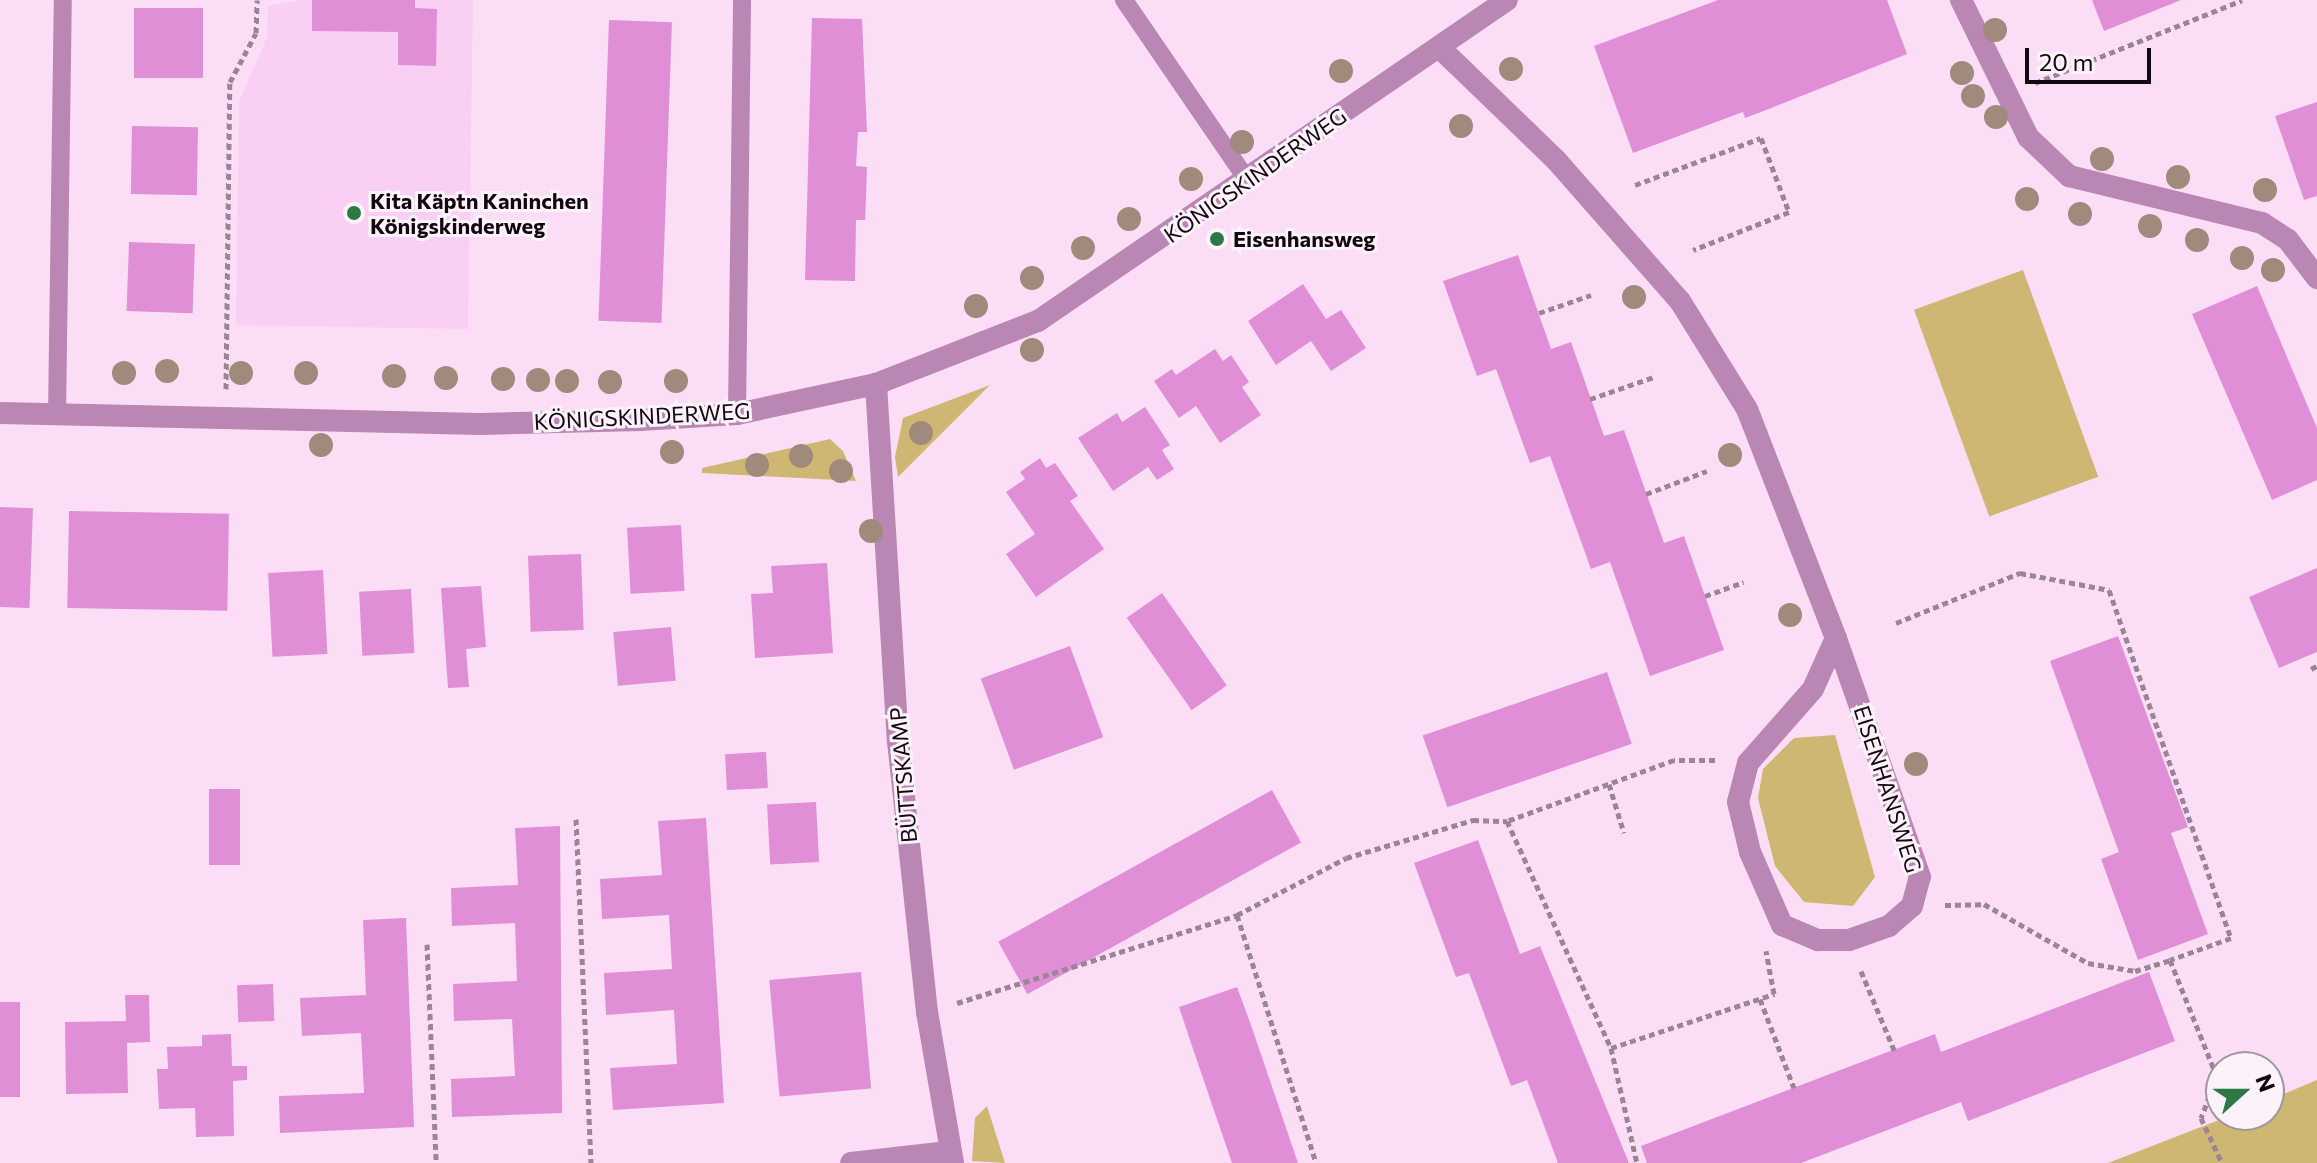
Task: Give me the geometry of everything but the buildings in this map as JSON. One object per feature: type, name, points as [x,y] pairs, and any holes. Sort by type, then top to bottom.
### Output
[{"type":"street","name":"KÖNIGSKINDERWEG","points":[[0,413],[226,415],[480,424],[737,414],[876,384],[1038,321],[1248,181],[1507,0]]},
{"type":"street","points":[[1961,0],[2004,96],[2028,137],[2069,176],[2262,223],[2288,240],[2317,278]]},
{"type":"street","name":"EISENHANSWEG","points":[[1440,48],[1556,160],[1680,301],[1747,409],[1836,638],[1920,877],[1912,906],[1889,926],[1849,940],[1818,940],[1782,925]]},
{"type":"street","name":"BÜTTSKAMP","points":[[876,384],[898,741],[927,1012],[945,1105],[950,1158]]},
{"type":"street","points":[[1782,925],[1750,852],[1738,802],[1748,763],[1813,689],[1836,638]]},
{"type":"street","points":[[851,1163],[950,1158]]},
{"type":"lane","points":[[57,415],[63,0]]},
{"type":"lane","points":[[737,414],[742,0]]},
{"type":"lane","points":[[1124,0],[1248,181]]},
{"type":"path","points":[[226,415],[230,82],[256,33],[257,0]]},
{"type":"path","points":[[2004,96],[2242,0]]},
{"type":"path","points":[[1635,185],[1761,138],[1789,212],[1693,250]]},
{"type":"path","points":[[1539,313],[1591,295]]},
{"type":"path","points":[[1590,399],[1654,377]]},
{"type":"path","points":[[1646,494],[1707,471]]},
{"type":"path","points":[[1896,623],[2020,573],[2109,590],[2231,938],[2135,971],[2088,963],[1984,904],[1912,906]]},
{"type":"path","points":[[1705,596],[1744,582]]},
{"type":"path","points":[[927,1012],[1237,915],[1346,858],[1473,820],[1507,821],[1674,760],[1748,763]]},
{"type":"path","points":[[1609,784],[1624,833]]},
{"type":"path","points":[[576,819],[591,1163]]},
{"type":"path","points":[[1507,821],[1611,1048],[1637,1163]]},
{"type":"path","points":[[1237,915],[1316,1163]]},
{"type":"path","points":[[1611,1048],[1774,994],[1764,955],[1782,925]]},
{"type":"path","points":[[1849,940],[1894,1050]]},
{"type":"path","points":[[427,944],[436,1163]]},
{"type":"path","points":[[2170,960],[2217,1077],[2201,1118],[2222,1163]]},
{"type":"path","points":[[1760,999],[1794,1088]]},
{"type":"shaded area","name":"Kita Käptn Kaninchen Königskinderweg","points":[[301,0],[473,0],[468,329],[236,325],[239,102],[267,37],[268,6]]},
{"type":"shaded area","points":[[2023,270],[2098,477],[1989,516],[1914,310]]},
{"type":"shaded area","points":[[990,385],[898,477],[895,457],[903,418]]},
{"type":"shaded area","points":[[830,439],[843,451],[856,481],[702,473],[702,468]]},
{"type":"shaded area","points":[[1835,735],[1875,877],[1853,906],[1804,902],[1775,866],[1758,798],[1763,769],[1794,738]]},
{"type":"shaded area","points":[[2317,1080],[2317,1163],[2108,1163],[2205,1125],[2205,1131],[2285,1131],[2285,1093]]},
{"type":"shaded area","points":[[987,1106],[1005,1163],[972,1161],[975,1118]]},
{"type":"place","name":"Kita Käptn Kaninchen Königskinderweg","points":[[354,213]]},
{"type":"place","name":"Eisenhansweg","points":[[1217,239]]}]
